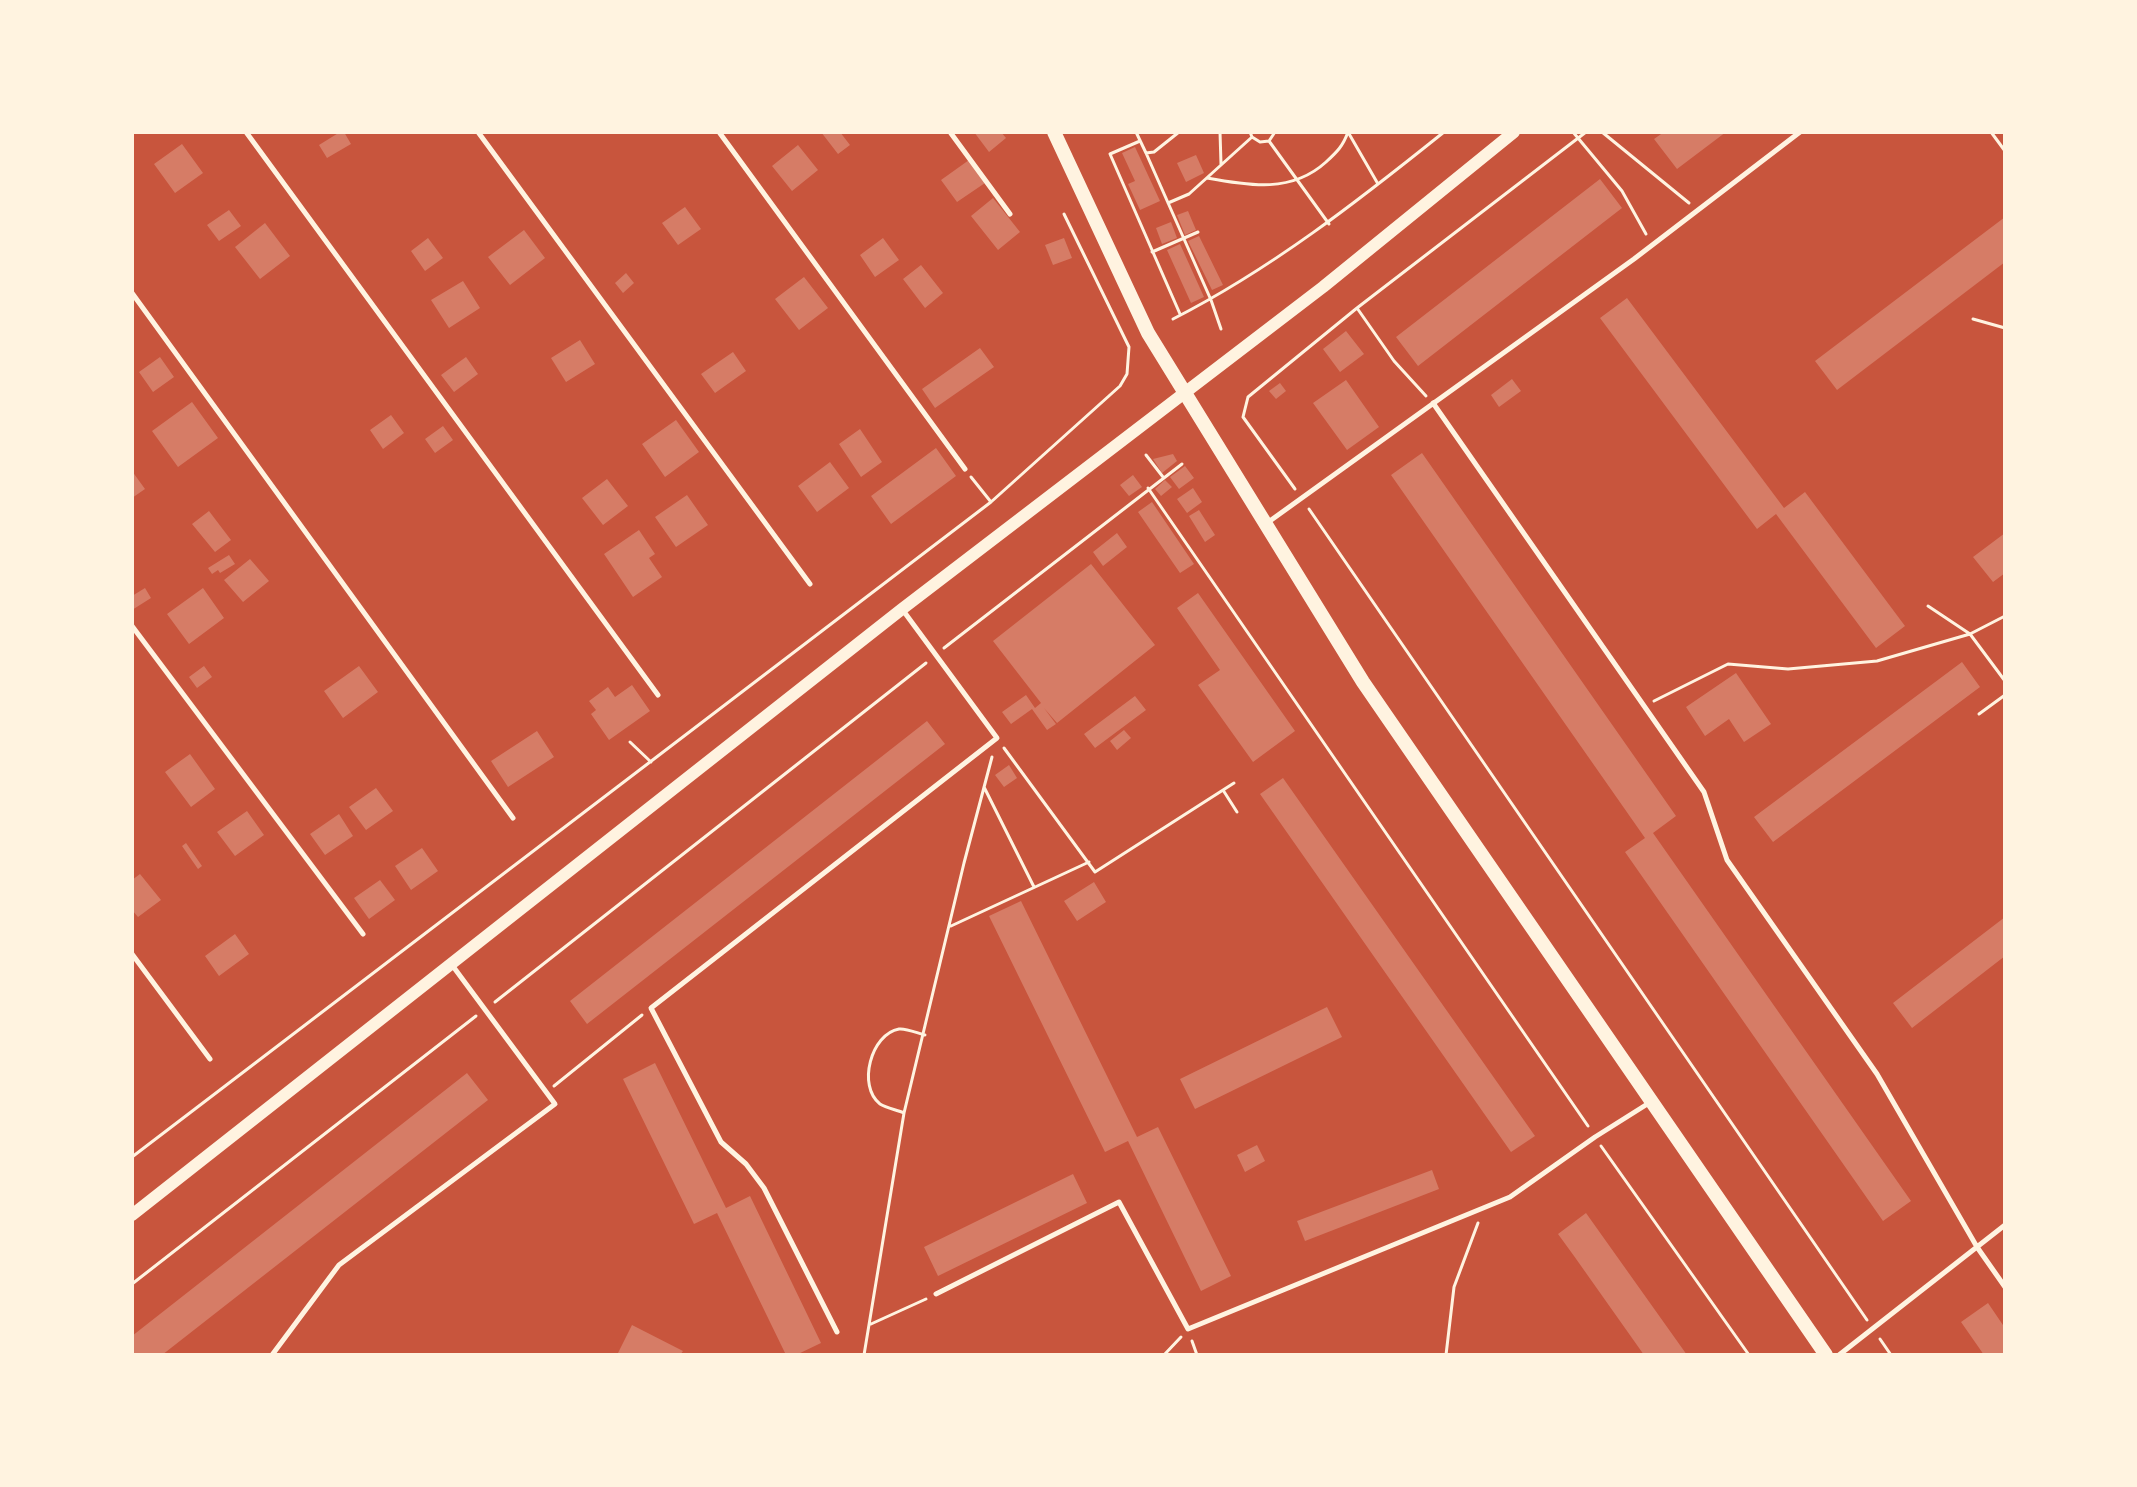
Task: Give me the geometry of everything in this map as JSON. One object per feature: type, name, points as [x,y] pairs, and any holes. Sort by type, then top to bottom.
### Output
[{"type":"main road","points":[[1054,132],[1148,333],[1363,682],[1826,1355]]},
{"type":"street","points":[[132,1215],[902,609],[1323,287],[1514,132]]},
{"type":"lane","points":[[246,132],[658,695]]},
{"type":"lane","points":[[478,132],[810,584]]},
{"type":"lane","points":[[719,132],[965,469]]},
{"type":"lane","points":[[950,132],[1010,214]]},
{"type":"lane","points":[[1266,523],[1652,244],[1800,132]]},
{"type":"lane","points":[[132,293],[513,818]]},
{"type":"lane","points":[[1433,403],[1704,792],[1727,860],[1877,1074],[1977,1247],[2005,1287]]},
{"type":"lane","points":[[837,1332],[764,1188],[746,1164],[721,1142],[651,1008],[997,738],[902,609]]},
{"type":"lane","points":[[132,626],[363,934]]},
{"type":"lane","points":[[132,954],[210,1059]]},
{"type":"lane","points":[[272,1355],[339,1265],[555,1104],[452,965]]},
{"type":"lane","points":[[936,1294],[1119,1202],[1188,1329],[1510,1197],[1653,1100]]},
{"type":"lane","points":[[1839,1355],[2005,1225]]},
{"type":"path","points":[[1136,132],[1221,329]]},
{"type":"path","points":[[1146,153],[1154,152],[1179,132]]},
{"type":"path","points":[[1220,132],[1221,165]]},
{"type":"path","points":[[1250,132],[1260,142],[1269,141],[1275,132]]},
{"type":"path","points":[[1207,178],[1252,185],[1297,182],[1313,174],[1343,146],[1348,132],[1378,185]]},
{"type":"path","points":[[1173,319],[1211,300],[1329,224],[1444,132]]},
{"type":"path","points":[[1573,132],[1622,191],[1652,244]]},
{"type":"path","points":[[1586,132],[1357,308],[1248,397],[1243,417],[1891,1355]]},
{"type":"path","points":[[1602,132],[1698,210]]},
{"type":"path","points":[[1991,132],[2005,151]]},
{"type":"path","points":[[1168,203],[1189,194],[1252,137]]},
{"type":"path","points":[[1140,141],[1110,154],[1180,316]]},
{"type":"path","points":[[1269,141],[1329,224]]},
{"type":"path","points":[[132,1157],[991,502],[1120,386],[1127,374],[1129,347],[1064,214]]},
{"type":"path","points":[[1152,252],[1198,232]]},
{"type":"path","points":[[1357,308],[1394,361],[1433,403]]},
{"type":"path","points":[[1973,319],[2005,328]]},
{"type":"path","points":[[1146,455],[1163,478]]},
{"type":"path","points":[[132,1284],[1182,464]]},
{"type":"path","points":[[965,469],[991,502]]},
{"type":"path","points":[[1148,488],[1749,1355]]},
{"type":"path","points":[[1928,606],[1970,634],[2005,681]]},
{"type":"path","points":[[1644,706],[1728,664],[1788,669],[1877,661],[1970,634],[2005,616]]},
{"type":"path","points":[[1979,714],[2005,695]]},
{"type":"path","points":[[864,1355],[904,1113],[997,738]]},
{"type":"path","points":[[997,738],[1095,872],[1234,783]]},
{"type":"path","points":[[630,742],[651,762]]},
{"type":"path","points":[[984,787],[1034,887]]},
{"type":"path","points":[[1223,790],[1237,812]]},
{"type":"path","points":[[951,926],[1089,862]]},
{"type":"path","points":[[547,1092],[651,1008]]},
{"type":"path","points":[[904,1113],[881,1105],[873,1096],[867,1080],[871,1059],[879,1044],[891,1033],[901,1029],[925,1035]]},
{"type":"path","points":[[1446,1355],[1454,1287],[1484,1208]]},
{"type":"path","points":[[870,1324],[936,1294]]},
{"type":"path","points":[[1164,1355],[1188,1329]]},
{"type":"building","points":[[344,132],[351,144],[327,158],[319,145]]},
{"type":"building","points":[[821,132],[840,132],[850,145],[838,154]]},
{"type":"building","points":[[974,132],[1001,132],[1006,138],[989,152]]},
{"type":"building","points":[[1664,132],[1726,132],[1677,169],[1654,139]]},
{"type":"building","points":[[182,144],[203,173],[175,193],[154,164]]},
{"type":"building","points":[[798,145],[818,170],[792,191],[772,166]]},
{"type":"building","points":[[1135,147],[1160,201],[1140,210],[1128,184],[1135,181],[1122,153]]},
{"type":"building","points":[[1196,155],[1204,173],[1186,182],[1177,163]]},
{"type":"building","points":[[969,160],[985,183],[957,202],[941,180]]},
{"type":"building","points":[[1600,179],[1622,208],[1418,366],[1396,337]]},
{"type":"building","points":[[993,198],[1020,232],[998,250],[971,216]]},
{"type":"building","points":[[685,207],[701,229],[678,245],[662,223]]},
{"type":"building","points":[[229,210],[241,226],[219,241],[207,225]]},
{"type":"building","points":[[1188,211],[1196,230],[1185,235],[1177,215]]},
{"type":"building","points":[[2005,217],[2005,262],[1837,390],[1815,361]]},
{"type":"building","points":[[1171,222],[1177,238],[1162,244],[1156,228]]},
{"type":"building","points":[[265,223],[290,256],[260,279],[235,247]]},
{"type":"building","points":[[524,230],[545,258],[510,285],[488,257]]},
{"type":"building","points":[[1199,236],[1223,285],[1212,290],[1188,241]]},
{"type":"building","points":[[428,238],[443,258],[425,271],[411,251]]},
{"type":"building","points":[[883,238],[899,260],[875,277],[860,255]]},
{"type":"building","points":[[1064,238],[1072,258],[1053,265],[1045,245]]},
{"type":"building","points":[[1180,244],[1204,297],[1191,303],[1167,250]]},
{"type":"building","points":[[921,265],[943,293],[925,308],[903,279]]},
{"type":"building","points":[[626,273],[634,283],[623,293],[615,283]]},
{"type":"building","points":[[804,277],[828,308],[799,330],[775,299]]},
{"type":"building","points":[[463,281],[480,308],[449,328],[431,300]]},
{"type":"building","points":[[1627,298],[1784,508],[1805,492],[1905,626],[1876,648],[1776,514],[1757,529],[1600,318]]},
{"type":"building","points":[[1346,331],[1364,354],[1340,372],[1323,349]]},
{"type":"building","points":[[580,340],[595,364],[566,382],[551,358]]},
{"type":"building","points":[[980,348],[994,367],[935,408],[922,389]]},
{"type":"building","points":[[733,352],[746,371],[715,393],[701,374]]},
{"type":"building","points":[[160,357],[174,377],[153,392],[139,372]]},
{"type":"building","points":[[466,357],[478,374],[454,392],[441,375]]},
{"type":"building","points":[[1512,379],[1521,391],[1499,407],[1491,395]]},
{"type":"building","points":[[1346,380],[1379,427],[1347,450],[1313,403]]},
{"type":"building","points":[[1280,383],[1286,391],[1276,399],[1269,391]]},
{"type":"building","points":[[192,402],[218,438],[178,467],[152,431]]},
{"type":"building","points":[[391,415],[404,433],[383,449],[370,430]]},
{"type":"building","points":[[676,420],[699,452],[665,477],[642,444]]},
{"type":"building","points":[[443,426],[453,440],[435,453],[425,439]]},
{"type":"building","points":[[860,429],[882,462],[861,477],[839,444]]},
{"type":"building","points":[[936,448],[956,476],[891,524],[871,496]]},
{"type":"building","points":[[1422,453],[1676,816],[1653,833],[1911,1201],[1883,1221],[1625,852],[1645,838],[1391,475]]},
{"type":"building","points":[[1173,454],[1177,461],[1162,473],[1153,459]]},
{"type":"building","points":[[830,462],[849,488],[817,512],[798,486]]},
{"type":"building","points":[[1185,466],[1194,478],[1179,489],[1170,477]]},
{"type":"building","points":[[132,471],[145,489],[132,498]]},
{"type":"building","points":[[1133,475],[1142,487],[1129,496],[1120,485]]},
{"type":"building","points":[[607,479],[628,506],[603,525],[582,498]]},
{"type":"building","points":[[1165,480],[1172,487],[1161,496],[1155,489]]},
{"type":"building","points":[[1193,488],[1202,502],[1187,513],[1177,499]]},
{"type":"building","points":[[687,495],[708,525],[676,547],[655,517]]},
{"type":"building","points":[[1152,502],[1194,564],[1180,573],[1138,512]]},
{"type":"building","points":[[1199,510],[1215,535],[1205,542],[1189,516]]},
{"type":"building","points":[[209,511],[231,540],[215,552],[192,524]]},
{"type":"building","points":[[639,530],[655,554],[649,558],[662,577],[633,597],[604,554]]},
{"type":"building","points":[[1117,533],[1127,547],[1103,566],[1093,552]]},
{"type":"building","points":[[2005,533],[2005,573],[1993,582],[1973,557]]},
{"type":"building","points":[[229,555],[235,564],[212,574],[208,568]]},
{"type":"building","points":[[250,559],[269,581],[243,602],[224,580]]},
{"type":"building","points":[[1091,564],[1155,645],[1057,723],[1044,708],[1056,724],[1047,730],[1032,709],[1011,724],[1002,712],[1026,695],[1035,708],[1041,703],[993,641]]},
{"type":"building","points":[[145,588],[151,598],[132,610],[132,596]]},
{"type":"building","points":[[203,588],[224,618],[189,644],[167,614]]},
{"type":"building","points":[[1198,593],[1295,731],[1253,762],[1198,685],[1220,670],[1177,608]]},
{"type":"building","points":[[1962,662],[1980,687],[1773,842],[1754,817]]},
{"type":"building","points":[[204,666],[212,677],[197,688],[189,677]]},
{"type":"building","points":[[359,666],[378,692],[343,718],[324,691]]},
{"type":"building","points":[[1736,673],[1771,724],[1744,742],[1729,719],[1705,736],[1686,707]]},
{"type":"building","points":[[632,685],[650,711],[609,740],[591,714],[596,710],[589,701],[608,687],[615,697]]},
{"type":"building","points":[[1135,696],[1146,710],[1095,748],[1084,734]]},
{"type":"building","points":[[927,721],[945,744],[587,1024],[570,1001]]},
{"type":"building","points":[[1124,730],[1131,738],[1117,750],[1110,741]]},
{"type":"building","points":[[537,731],[554,757],[508,787],[491,761]]},
{"type":"building","points":[[190,754],[215,789],[191,807],[165,772]]},
{"type":"building","points":[[1009,765],[1017,778],[1004,787],[995,775]]},
{"type":"building","points":[[1283,778],[1535,1136],[1511,1152],[1260,794]]},
{"type":"building","points":[[376,788],[393,811],[366,830],[349,807]]},
{"type":"building","points":[[247,811],[264,835],[235,856],[217,832]]},
{"type":"building","points":[[339,814],[353,836],[325,855],[310,834]]},
{"type":"building","points":[[186,843],[202,866],[198,869],[182,846]]},
{"type":"building","points":[[422,848],[438,871],[411,890],[395,866]]},
{"type":"building","points":[[140,874],[161,900],[138,917],[132,910],[132,880]]},
{"type":"building","points":[[380,880],[395,900],[369,919],[354,898]]},
{"type":"building","points":[[1094,882],[1106,902],[1077,921],[1064,901]]},
{"type":"building","points":[[1021,901],[1137,1137],[1158,1127],[1231,1276],[1201,1291],[1128,1141],[1105,1152],[989,916]]},
{"type":"building","points":[[2005,917],[2005,956],[1912,1028],[1893,1003]]},
{"type":"building","points":[[235,934],[249,954],[219,976],[205,956]]},
{"type":"building","points":[[1327,1007],[1342,1037],[1195,1109],[1180,1079]]},
{"type":"building","points":[[655,1063],[726,1208],[750,1196],[821,1343],[796,1355],[786,1355],[717,1213],[694,1224],[623,1079]]},
{"type":"building","points":[[467,1073],[488,1100],[162,1355],[132,1355],[132,1336]]},
{"type":"building","points":[[1257,1145],[1265,1161],[1245,1172],[1237,1155]]},
{"type":"building","points":[[1432,1170],[1439,1189],[1305,1241],[1297,1221]]},
{"type":"building","points":[[1073,1174],[1087,1203],[938,1276],[924,1247]]},
{"type":"building","points":[[1586,1213],[1687,1355],[1644,1355],[1558,1234]]},
{"type":"building","points":[[1988,1303],[2005,1328],[2005,1355],[1984,1355],[1961,1322]]},
{"type":"building","points":[[632,1325],[683,1351],[680,1355],[617,1355]]}]
